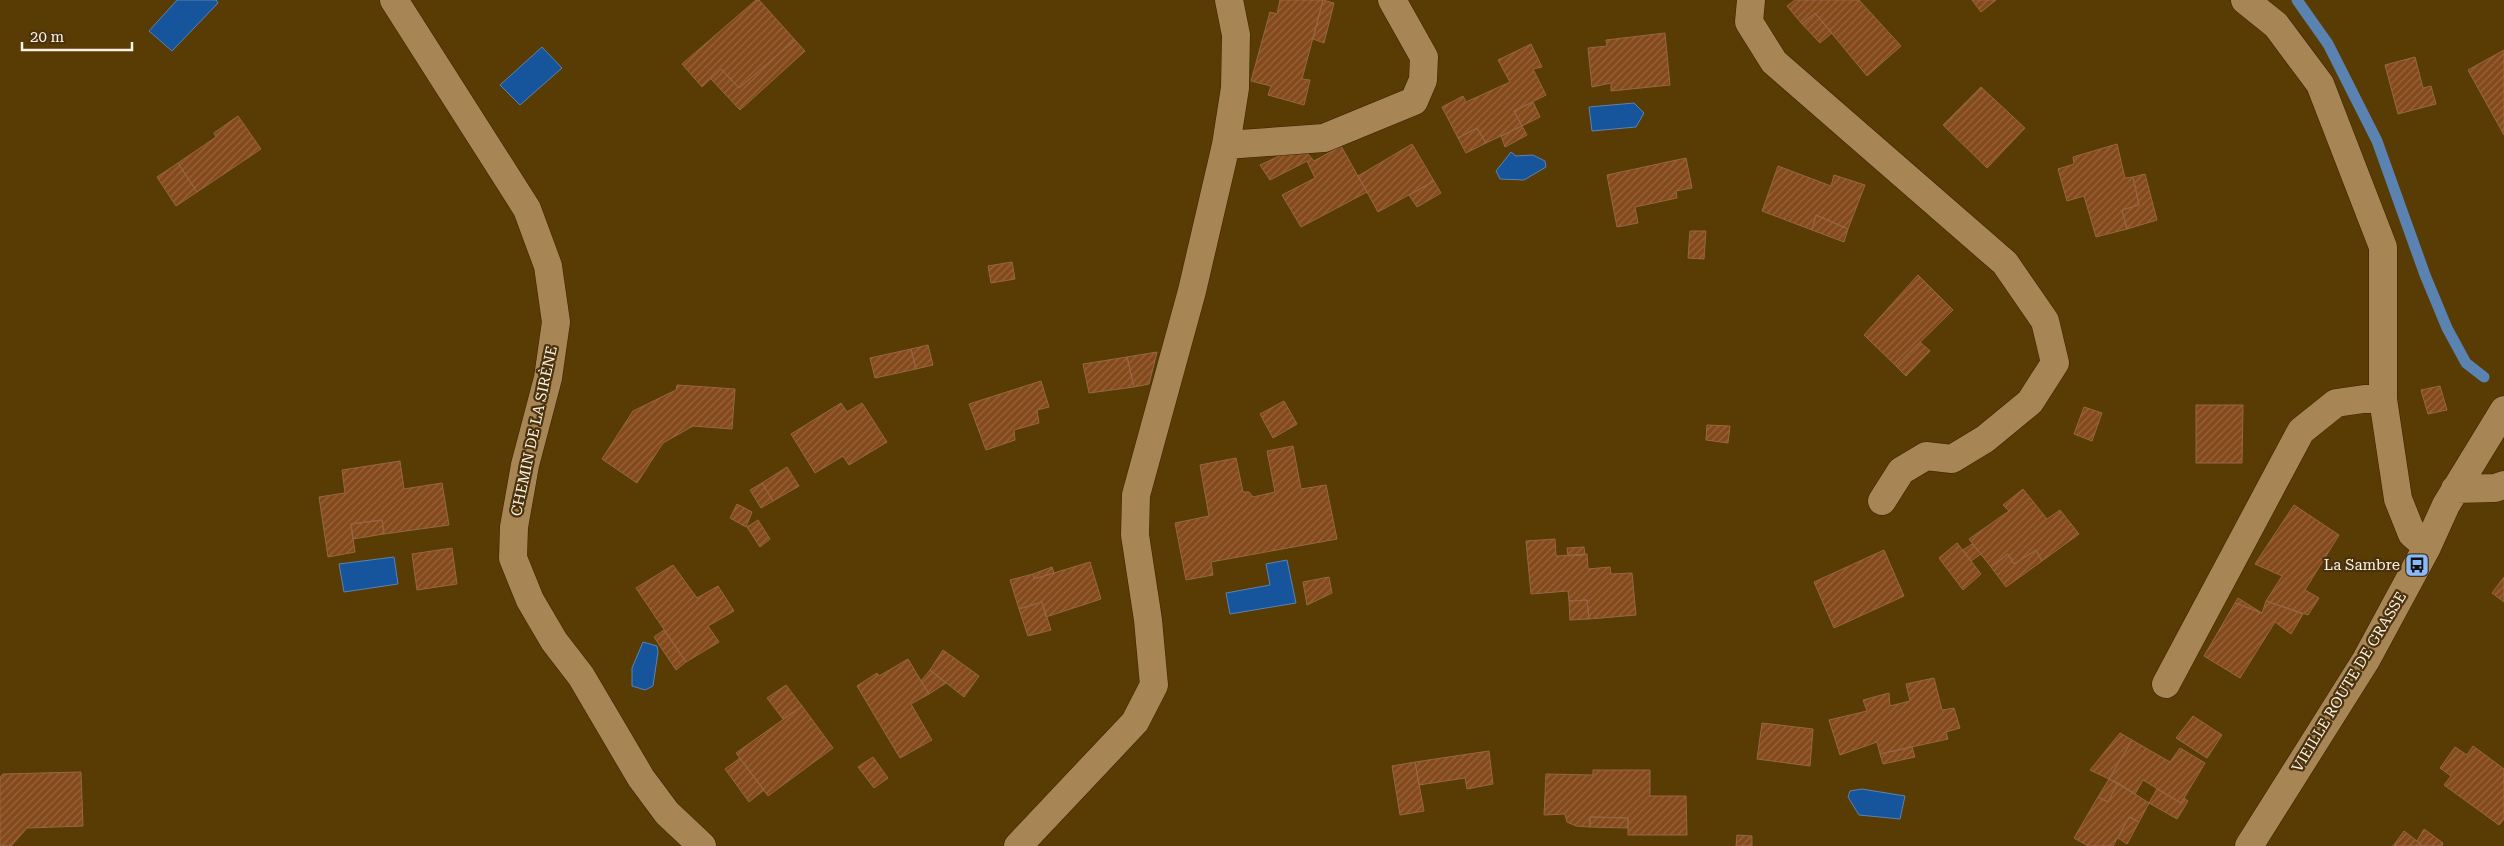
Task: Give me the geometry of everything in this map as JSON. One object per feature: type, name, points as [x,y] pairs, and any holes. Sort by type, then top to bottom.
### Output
[{"type":"street","name":"CHEMIN DE LA SIRÈNE","points":[[394,0],[527,209],[548,266],[556,322],[548,378],[525,465],[518,500],[514,527],[513,558],[530,600],[549,632],[581,676],[641,778],[667,813],[702,846]]},
{"type":"street","points":[[1018,846],[1135,722],[1154,686],[1148,620],[1135,535],[1136,495],[1192,291],[1226,145],[1234,88],[1236,35],[1229,0]]},
{"type":"street","points":[[1226,145],[1324,138],[1414,101],[1423,80],[1424,57],[1392,0]]},
{"type":"street","points":[[1751,0],[1748,22],[1774,62],[2005,263],[2045,321],[2055,363],[2030,402],[1985,439],[1952,459],[1926,456],[1901,471],[1882,501]]},
{"type":"street","points":[[2245,0],[2276,24],[2320,84],[2383,247],[2384,400],[2398,499],[2412,534],[2427,547]]},
{"type":"street","points":[[2166,684],[2300,430],[2336,403],[2364,399],[2384,400]]},
{"type":"street","name":"VIEILLE ROUTE DE GRASSE","points":[[2249,846],[2366,660],[2427,547],[2455,490],[2504,410]]},
{"type":"street","points":[[2455,490],[2495,488],[2504,485]]},
{"type":"water","points":[[177,0],[216,0],[218,3],[172,51],[149,31]]},
{"type":"water","points":[[542,47],[562,68],[520,105],[500,85]]},
{"type":"water","points":[[1634,103],[1644,113],[1636,127],[1592,131],[1589,107]]},
{"type":"water","points":[[1511,152],[1516,156],[1533,155],[1545,161],[1546,167],[1524,180],[1500,179],[1496,171]]},
{"type":"water","points":[[394,557],[398,584],[344,592],[339,564]]},
{"type":"water","points":[[1287,560],[1296,603],[1230,614],[1226,593],[1270,585],[1266,564]]},
{"type":"water","points":[[643,642],[657,646],[658,652],[653,686],[645,690],[632,686],[632,668]]},
{"type":"water","points":[[1862,789],[1905,796],[1900,819],[1859,815],[1848,797],[1850,791]]},
{"type":"building","points":[[756,0],[759,0],[795,40],[739,88],[721,69],[702,87],[682,64]]},
{"type":"building","points":[[1280,0],[1323,0],[1302,79],[1310,80],[1304,105],[1268,95],[1271,86],[1251,81],[1270,12],[1277,14]]},
{"type":"building","points":[[1323,0],[1334,3],[1324,43],[1313,39]]},
{"type":"building","points":[[1795,0],[1859,0],[1901,46],[1867,76],[1815,13],[1802,24],[1787,6]]},
{"type":"building","points":[[1972,0],[1996,0],[1981,12]]},
{"type":"building","points":[[1815,13],[1832,33],[1820,43],[1802,24]]},
{"type":"building","points":[[1665,33],[1670,85],[1611,91],[1611,83],[1592,87],[1588,48],[1607,46],[1606,40]]},
{"type":"building","points":[[795,40],[805,51],[740,110],[711,79],[721,69],[739,88]]},
{"type":"building","points":[[1531,44],[1542,67],[1533,69],[1546,95],[1514,111],[1522,126],[1486,143],[1477,128],[1458,138],[1442,107],[1463,96],[1466,102],[1510,82],[1498,60]]},
{"type":"building","points":[[2504,50],[2504,135],[2468,70]]},
{"type":"building","points":[[2415,57],[2423,88],[2431,86],[2436,104],[2398,114],[2385,65]]},
{"type":"building","points":[[1981,87],[2025,128],[1987,168],[1943,125]]},
{"type":"building","points":[[1533,102],[1540,117],[1522,126],[1514,111]]},
{"type":"building","points":[[238,116],[261,149],[197,192],[178,163],[216,137],[214,133]]},
{"type":"building","points":[[1522,126],[1527,135],[1505,147],[1501,136]]},
{"type":"building","points":[[1477,128],[1486,143],[1466,153],[1458,138]]},
{"type":"building","points":[[1412,144],[1434,181],[1378,212],[1358,176]]},
{"type":"building","points":[[2117,144],[2125,178],[2133,177],[2139,205],[2122,210],[2127,229],[2096,237],[2084,196],[2067,201],[2058,169],[2074,164],[2073,157]]},
{"type":"building","points":[[1301,146],[1314,161],[1341,146],[1367,192],[1301,227],[1282,195],[1315,178],[1307,161],[1270,180],[1260,165]]},
{"type":"building","points":[[1686,158],[1692,188],[1676,191],[1677,198],[1635,207],[1638,223],[1617,227],[1607,175]]},
{"type":"building","points":[[178,163],[197,192],[176,206],[157,177]]},
{"type":"building","points":[[1778,166],[1831,186],[1834,175],[1865,185],[1848,229],[1816,215],[1812,230],[1762,211]]},
{"type":"building","points":[[2145,174],[2157,220],[2127,229],[2122,210],[2139,205],[2133,177]]},
{"type":"building","points":[[1434,181],[1441,193],[1417,207],[1409,195]]},
{"type":"building","points":[[1816,215],[1848,229],[1844,242],[1812,230]]},
{"type":"building","points":[[1690,231],[1706,231],[1704,259],[1688,258]]},
{"type":"building","points":[[1012,262],[1015,279],[991,283],[988,266]]},
{"type":"building","points":[[1918,275],[1953,310],[1896,366],[1864,335]]},
{"type":"building","points":[[1920,342],[1930,351],[1906,376],[1896,366]]},
{"type":"building","points":[[928,345],[933,365],[916,369],[911,349]]},
{"type":"building","points":[[911,349],[916,369],[875,378],[870,358]]},
{"type":"building","points":[[1157,352],[1149,384],[1134,387],[1127,357]]},
{"type":"building","points":[[1127,357],[1134,387],[1089,393],[1083,364]]},
{"type":"building","points":[[1041,381],[1049,407],[1037,410],[1039,423],[1014,430],[1015,440],[986,450],[969,404]]},
{"type":"building","points":[[677,385],[735,389],[732,429],[693,426],[663,443],[637,483],[602,459],[633,411],[676,390]]},
{"type":"building","points":[[2440,386],[2447,410],[2428,414],[2421,390]]},
{"type":"building","points":[[1284,401],[1297,424],[1273,438],[1260,414]]},
{"type":"building","points":[[841,403],[847,412],[862,403],[887,442],[849,465],[843,456],[815,473],[791,434]]},
{"type":"building","points":[[2196,405],[2243,405],[2242,463],[2196,463]]},
{"type":"building","points":[[2084,407],[2102,413],[2092,441],[2074,434]]},
{"type":"building","points":[[1707,425],[1730,426],[1728,443],[1706,440]]},
{"type":"building","points":[[1293,446],[1301,489],[1326,485],[1337,539],[1211,562],[1213,575],[1186,580],[1175,523],[1209,516],[1200,465],[1236,458],[1243,492],[1249,492],[1253,497],[1275,492],[1267,451]]},
{"type":"building","points":[[400,461],[404,489],[442,483],[449,525],[384,534],[382,520],[351,524],[355,552],[328,557],[319,497],[345,493],[342,470]]},
{"type":"building","points":[[787,467],[799,486],[773,501],[762,483]]},
{"type":"building","points":[[762,483],[773,501],[761,508],[750,490]]},
{"type":"building","points":[[2023,489],[2047,519],[2060,510],[2079,534],[2042,561],[2036,550],[2014,564],[2008,554],[1991,567],[1969,539],[2009,511],[2003,505]]},
{"type":"building","points":[[737,504],[752,512],[746,527],[730,518]]},
{"type":"building","points":[[2294,505],[2339,535],[2305,590],[2319,598],[2308,615],[2266,601],[2282,576],[2255,564]]},
{"type":"building","points":[[382,520],[384,534],[353,539],[351,524]]},
{"type":"building","points":[[758,520],[770,539],[760,547],[747,527]]},
{"type":"building","points":[[1555,539],[1556,556],[1587,554],[1588,569],[1610,567],[1611,574],[1632,573],[1636,615],[1589,619],[1587,600],[1569,601],[1568,591],[1531,594],[1526,541]]},
{"type":"building","points":[[1957,543],[1981,574],[1963,590],[1939,558]]},
{"type":"building","points":[[1972,544],[1981,554],[1971,561],[1963,550]]},
{"type":"building","points":[[1584,547],[1585,555],[1568,556],[1567,548]]},
{"type":"building","points":[[452,548],[457,584],[417,590],[412,554]]},
{"type":"building","points":[[1884,550],[1904,596],[1834,628],[1814,582]]},
{"type":"building","points":[[2036,550],[2042,561],[2006,587],[1991,567],[2008,554],[2014,564]]},
{"type":"building","points":[[1090,562],[1101,599],[1046,617],[1042,602],[1019,609],[1010,580],[1033,574],[1034,579]]},
{"type":"building","points":[[673,565],[697,598],[718,586],[734,611],[708,626],[719,642],[686,662],[636,588]]},
{"type":"building","points":[[1052,567],[1054,573],[1034,579],[1033,574]]},
{"type":"building","points":[[1329,577],[1332,593],[1307,605],[1303,582]]},
{"type":"building","points":[[2504,577],[2504,602],[2492,593]]},
{"type":"building","points":[[2238,598],[2262,613],[2235,603]]},
{"type":"building","points":[[1587,600],[1589,619],[1570,620],[1569,601]]},
{"type":"building","points":[[2266,601],[2303,614],[2291,634],[2275,622],[2240,678],[2204,656],[2235,603],[2262,613]]},
{"type":"building","points":[[1042,602],[1051,630],[1028,636],[1019,609]]},
{"type":"building","points":[[664,630],[686,662],[676,670],[654,637]]},
{"type":"building","points":[[943,650],[979,676],[964,697],[930,670]]},
{"type":"building","points":[[908,659],[929,694],[911,704],[932,740],[900,758],[857,686],[877,673],[879,676]]},
{"type":"building","points":[[930,670],[946,683],[929,694],[921,681]]},
{"type":"building","points":[[1934,678],[1942,710],[1954,708],[1960,728],[1946,732],[1948,739],[1880,754],[1877,742],[1840,755],[1829,720],[1867,711],[1863,700],[1889,693],[1890,706],[1910,701],[1906,684]]},
{"type":"building","points":[[786,685],[802,706],[783,719],[767,698]]},
{"type":"building","points":[[802,706],[833,748],[768,796],[736,753]]},
{"type":"building","points":[[2193,716],[2222,735],[2207,758],[2176,738]]},
{"type":"building","points":[[1762,723],[1813,729],[1810,766],[1757,759]]},
{"type":"building","points":[[2120,733],[2132,740],[2109,779],[2090,770]]},
{"type":"building","points":[[2132,740],[2170,762],[2180,748],[2205,763],[2181,803],[2143,780],[2135,794],[2109,779]]},
{"type":"building","points":[[2473,746],[2504,769],[2504,819],[2499,825],[2444,785],[2451,776],[2440,768],[2455,747],[2467,755]]},
{"type":"building","points":[[1912,747],[1915,757],[1883,764],[1880,754]]},
{"type":"building","points":[[1489,751],[1493,784],[1467,789],[1465,778],[1419,785],[1415,762]]},
{"type":"building","points":[[873,757],[888,778],[874,788],[858,767]]},
{"type":"building","points":[[740,758],[764,790],[749,802],[725,769]]},
{"type":"building","points":[[1415,762],[1424,811],[1400,815],[1392,766]]},
{"type":"building","points":[[1593,770],[1650,770],[1650,796],[1686,796],[1687,835],[1628,835],[1628,818],[1590,817],[1590,827],[1576,826],[1567,822],[1565,814],[1544,815],[1546,774],[1593,775]]},
{"type":"building","points":[[81,772],[83,826],[27,828],[11,846],[0,846],[0,777],[3,774]]},
{"type":"building","points":[[2109,779],[2118,783],[2108,802],[2098,797]]},
{"type":"building","points":[[2118,783],[2149,803],[2139,822],[2129,817],[2113,846],[2088,846],[2074,838],[2098,797],[2108,802]]},
{"type":"building","points":[[2157,789],[2181,803],[2184,798],[2188,801],[2177,819],[2149,803]]},
{"type":"building","points":[[1590,817],[1628,818],[1628,828],[1590,827]]},
{"type":"building","points":[[2129,817],[2139,822],[2127,844],[2118,838]]},
{"type":"building","points":[[2424,829],[2443,843],[2442,846],[2423,846],[2417,841]]},
{"type":"building","points":[[2404,831],[2417,841],[2423,846],[2393,846]]},
{"type":"building","points":[[1737,835],[1752,836],[1752,846],[1736,846]]},
{"type":"waterway","points":[[2297,0],[2328,44],[2377,141],[2425,275],[2447,328],[2466,363],[2484,377]]},
{"type":"place","name":"La Sambre","points":[[2417,565]]}]
